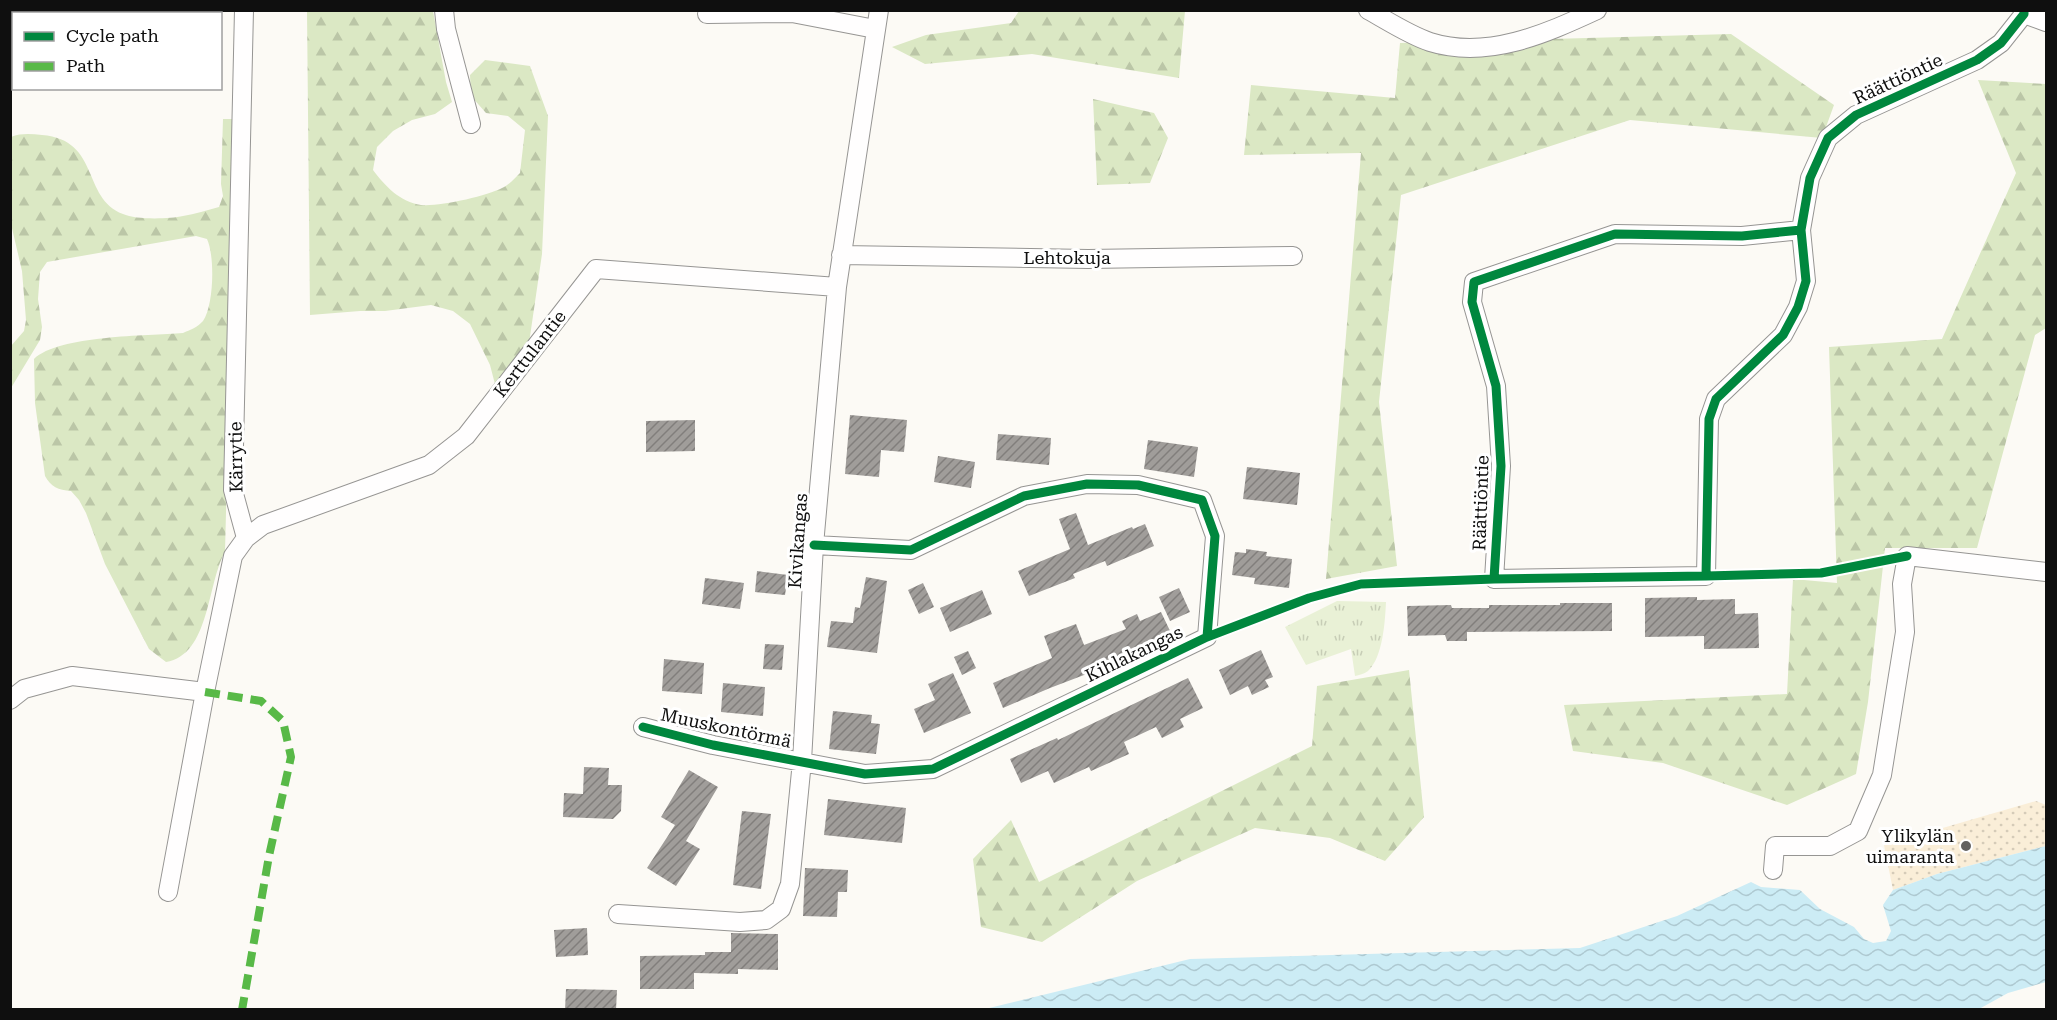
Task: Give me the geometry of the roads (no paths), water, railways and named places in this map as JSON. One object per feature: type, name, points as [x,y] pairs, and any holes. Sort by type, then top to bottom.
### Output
[{"type":"street","name":"Kärrytie","points":[[244,10],[233,490],[246,538]]},
{"type":"street","points":[[444,10],[446,29],[471,124]]},
{"type":"street","name":"Kivikangas","points":[[618,914],[740,922],[766,920],[781,909],[790,884],[802,761],[814,545],[837,287],[879,10]]},
{"type":"street","points":[[1368,10],[1428,41],[1459,49],[1501,46],[1565,25],[1597,10]]},
{"type":"street","points":[[2024,12],[2046,22]]},
{"type":"street","name":"Räättiöntie","points":[[1801,230],[1742,236],[1615,234],[1474,282],[1472,302],[1496,386],[1501,466],[1494,579],[1706,576],[1709,419],[1716,399],[1783,335],[1798,307],[1806,281],[1801,230],[1810,178],[1828,138],[1856,116],[1977,60],[2001,43],[2024,12]]},
{"type":"street","points":[[707,14],[792,13],[875,29]]},
{"type":"street","name":"Lehtokuja","points":[[841,255],[1088,258],[1293,256]]},
{"type":"street","name":"Kerttulantie","points":[[246,538],[263,525],[429,465],[466,435],[596,269],[837,287]]},
{"type":"street","name":"Kihlakangas","points":[[802,761],[865,774],[933,769],[1207,638],[1215,536],[1202,500],[1138,485],[1087,484],[1024,496],[911,550],[814,545]]},
{"type":"street","points":[[168,892],[233,556],[246,538]]},
{"type":"street","points":[[1773,870],[1775,846],[1830,846],[1858,831],[1882,775],[1905,632],[1902,584],[1907,556],[2046,572]]},
{"type":"street","points":[[10,700],[24,689],[72,676],[206,692]]},
{"type":"street","name":"Muuskontörmä","points":[[643,728],[712,745],[802,761]]},
{"type":"water","points":[[2046,846],[2046,982],[2008,993],[1979,1009],[985,1009],[1190,959],[1580,948],[1677,916],[1751,882],[1761,887],[1800,890],[1820,909],[1854,927],[1864,939],[1873,943],[1886,941],[1891,931],[1883,905],[1893,890],[1937,874]]},
{"type":"place","name":"Ylikylän uimaranta","points":[[1966,846]]}]
